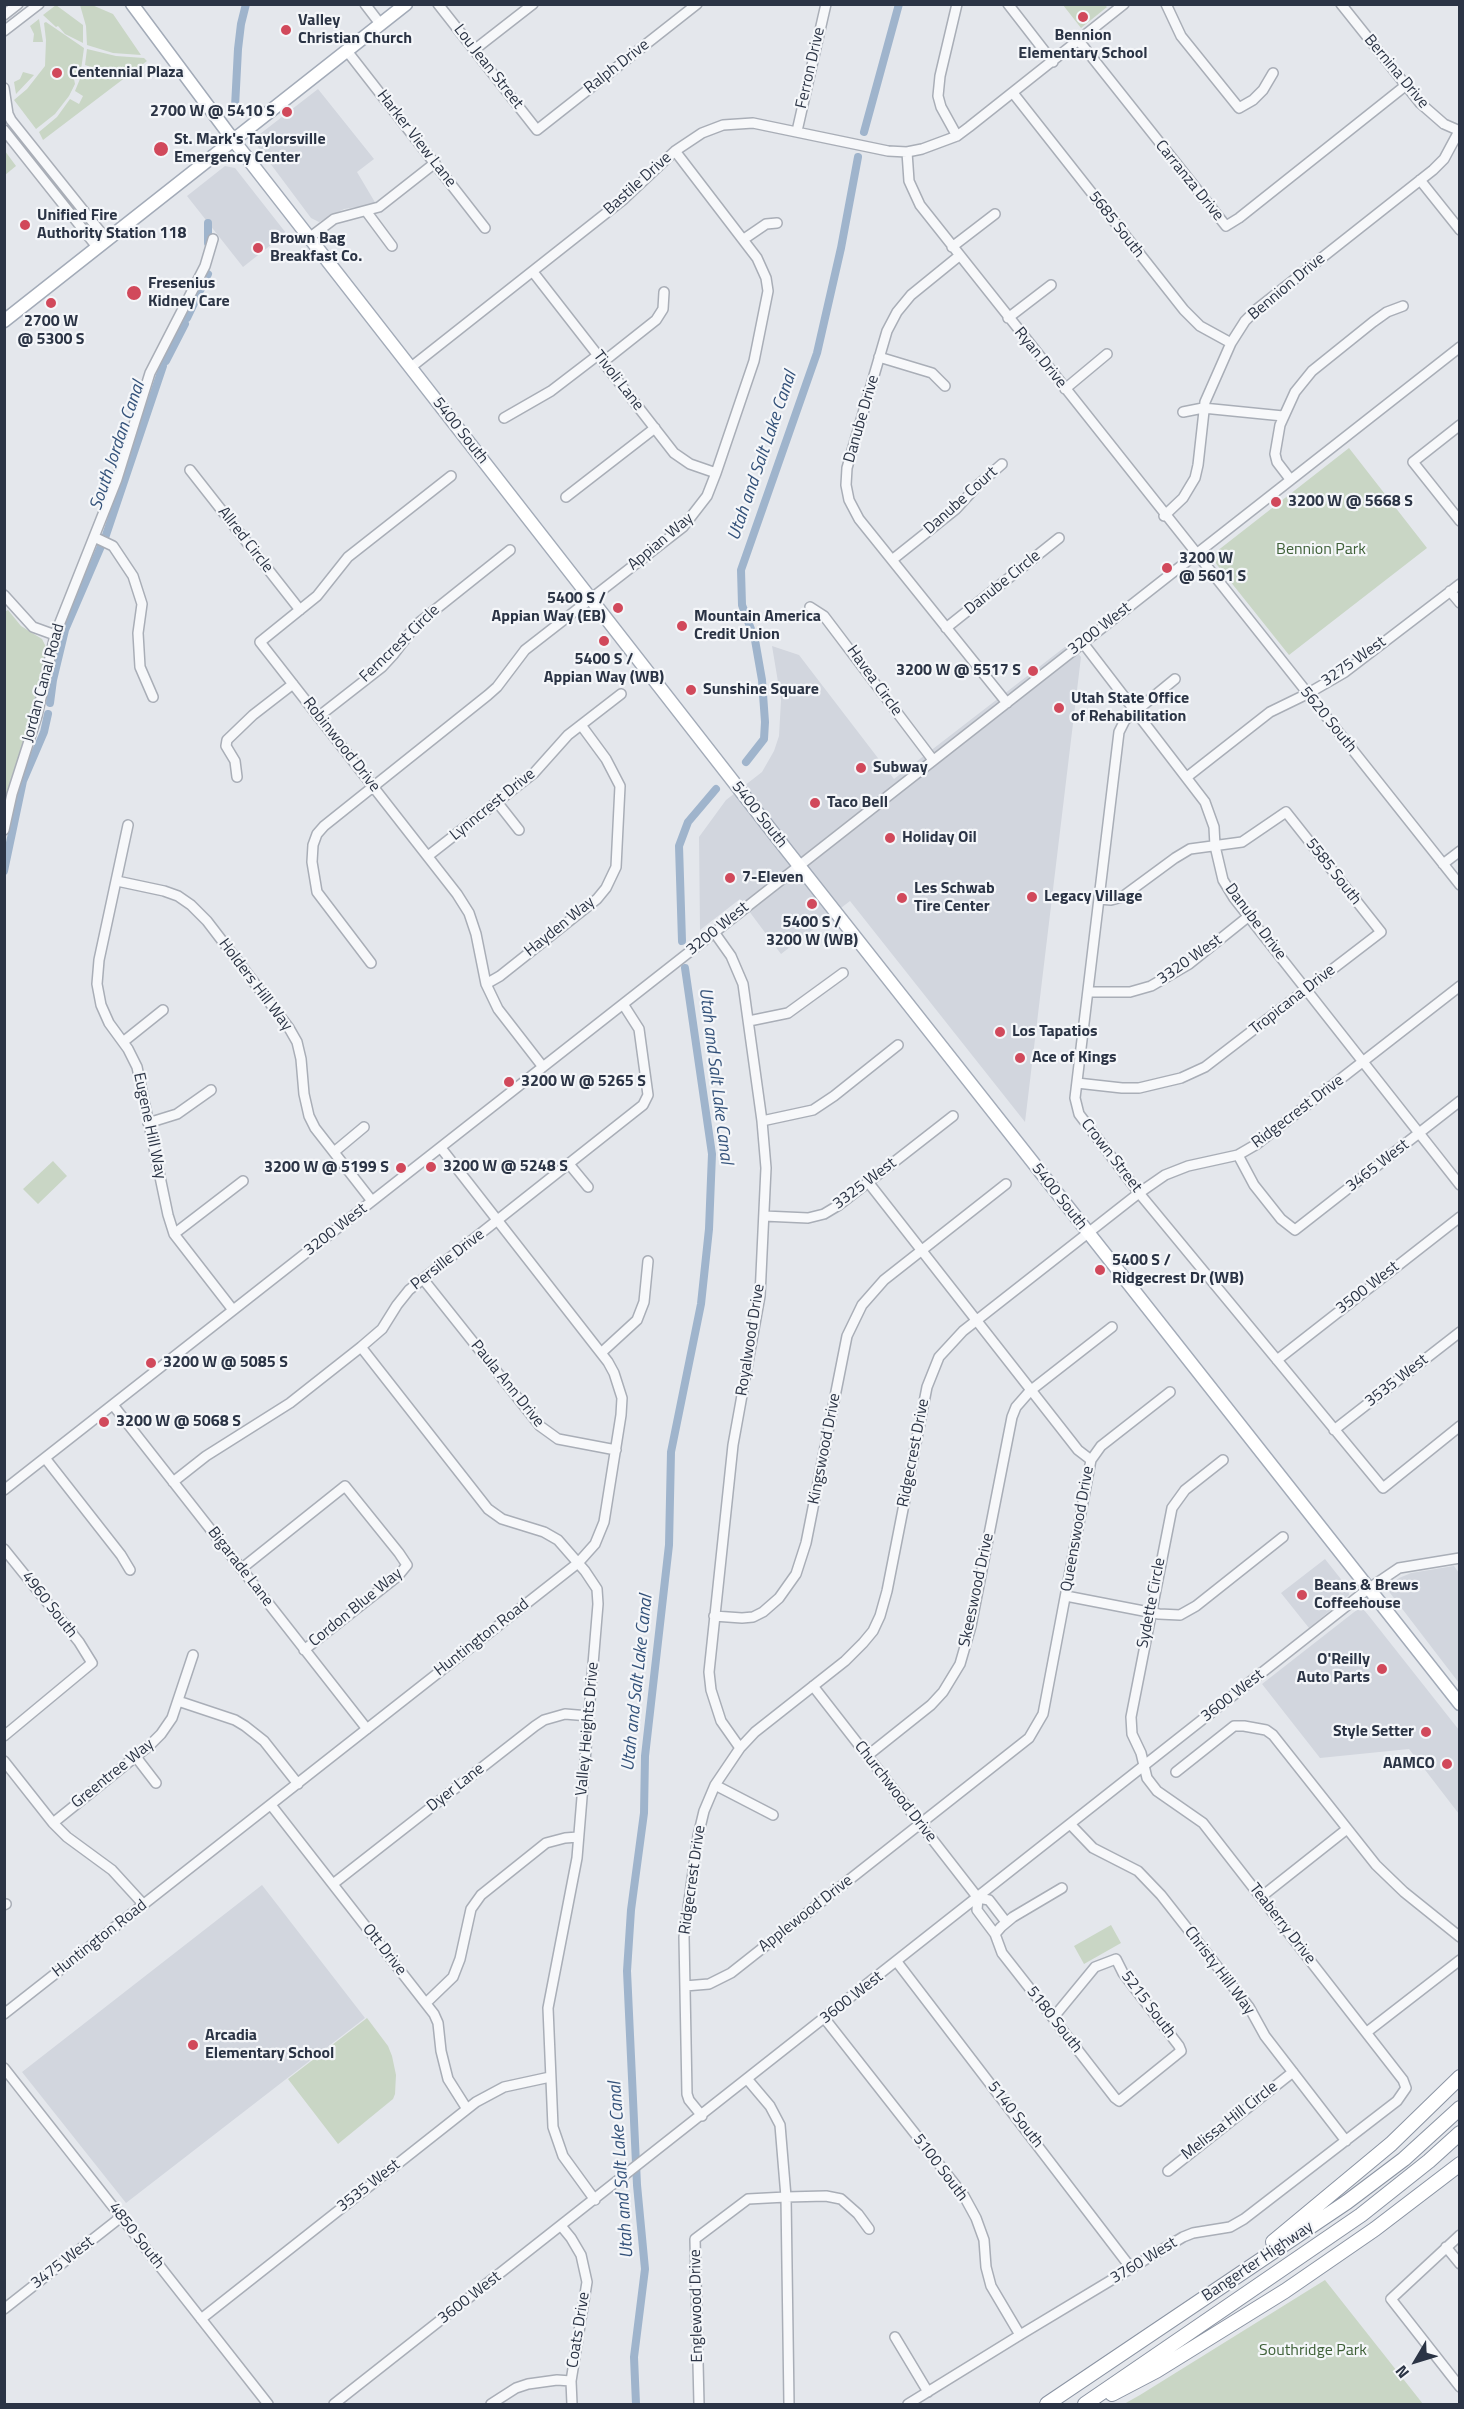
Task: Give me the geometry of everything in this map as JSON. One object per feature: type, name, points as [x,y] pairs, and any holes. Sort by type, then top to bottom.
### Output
[{"type":"highway","points":[[1172,2320],[1264,2249],[1369,2163],[1429,2109],[1460,2077]]},
{"type":"highway","name":"Bangerter Highway","points":[[1047,2404],[1347,2202],[1404,2159],[1460,2108]]},
{"type":"highway","name":"Bangerter Highway","points":[[1087,2404],[1361,2215],[1404,2182],[1460,2133]]},
{"type":"highway","points":[[1087,2404],[1142,2379],[1285,2291],[1368,2234],[1460,2164]]},
{"type":"main road","name":"5400 South","points":[[132,4],[309,238],[798,865],[1460,1704]]},
{"type":"main road","points":[[4,321],[406,4]]},
{"type":"street","points":[[4,15],[18,4]]},
{"type":"street","points":[[4,32],[39,4]]},
{"type":"street","points":[[365,4],[381,25]]},
{"type":"street","name":"Lou Jean Street","points":[[438,4],[537,130]]},
{"type":"street","points":[[474,51],[533,4]]},
{"type":"street","name":"Ralph Drive","points":[[537,130],[697,4]]},
{"type":"street","name":"Ferron Drive","points":[[797,131],[826,4]]},
{"type":"street","points":[[957,4],[940,76],[938,96],[957,135]]},
{"type":"street","points":[[1008,4],[1053,62]]},
{"type":"street","name":"Bastile Drive","points":[[410,368],[624,199],[648,174],[693,138],[723,125],[753,123],[875,149],[907,152],[936,145],[957,135],[1013,93],[1124,4]]},
{"type":"street","points":[[1166,4],[1181,36],[1239,108],[1258,95],[1273,73]]},
{"type":"street","name":"Bernina Drive","points":[[1341,4],[1428,112],[1459,131]]},
{"type":"street","name":"Carranza Drive","points":[[1079,41],[1226,226],[1405,86]]},
{"type":"street","name":"Harker View Lane","points":[[347,51],[485,228]]},
{"type":"street","points":[[4,88],[10,120],[102,243]]},
{"type":"street","name":"5685 South","points":[[1013,93],[1184,310],[1200,326],[1231,343]]},
{"type":"street","points":[[4,130],[102,243]]},
{"type":"street","name":"Bennion Drive","points":[[1164,516],[1183,498],[1195,478],[1203,408],[1231,343],[1245,321],[1444,159],[1459,131]]},
{"type":"street","name":"Appian Way","points":[[371,963],[317,892],[312,862],[313,845],[324,826],[488,695],[497,687],[525,650],[683,527],[703,502],[716,473],[749,378],[768,291],[766,278],[758,258],[675,151]]},
{"type":"street","name":"Ryan Drive","points":[[907,152],[913,194],[959,256],[1196,554]]},
{"type":"street","points":[[309,238],[334,219],[384,204],[435,163]]},
{"type":"street","points":[[1420,180],[1460,230]]},
{"type":"street","points":[[366,211],[392,246]]},
{"type":"street","points":[[952,247],[995,213]]},
{"type":"street","points":[[744,239],[766,224],[777,223]]},
{"type":"street","name":"Jordan Canal Road","points":[[4,830],[12,794],[37,716],[55,635],[117,479],[150,373],[205,266],[213,239]]},
{"type":"street","name":"Danube Drive","points":[[959,256],[922,285],[904,303],[887,331],[847,468],[846,485],[855,513],[1007,703]]},
{"type":"street","name":"Tivoli Lane","points":[[532,272],[680,458],[716,473]]},
{"type":"street","points":[[1008,318],[1051,285]]},
{"type":"street","points":[[504,418],[551,391],[656,320],[663,309],[664,292]]},
{"type":"street","points":[[1290,479],[1277,462],[1275,454],[1283,416],[1295,392],[1312,371],[1387,312],[1402,306]]},
{"type":"street","name":"3200 West","points":[[4,1490],[1460,346]]},
{"type":"street","points":[[1065,389],[1107,354]]},
{"type":"street","points":[[879,357],[932,373],[945,386]]},
{"type":"street","points":[[1183,412],[1203,408],[1283,416]]},
{"type":"street","points":[[1460,425],[1413,462],[1460,520]]},
{"type":"street","points":[[566,497],[655,428]]},
{"type":"street","name":"Danube Court","points":[[892,560],[956,509],[1002,464]]},
{"type":"street","name":"Allred Circle","points":[[190,470],[300,610]]},
{"type":"street","name":"Robinwood Drive","points":[[451,476],[348,557],[317,596],[260,642],[457,894],[476,934],[486,984],[498,1009],[543,1067]]},
{"type":"street","points":[[94,537],[113,546],[133,576],[142,604],[138,633],[140,668],[153,697]]},
{"type":"street","name":"Danube Circle","points":[[946,628],[1059,538]]},
{"type":"street","name":"Ferncrest Circle","points":[[318,717],[382,667],[393,656],[416,624],[510,550]]},
{"type":"street","name":"5620 South","points":[[1196,554],[1460,885]]},
{"type":"street","name":"3275 West","points":[[1187,777],[1270,712],[1345,672],[1460,584]]},
{"type":"street","points":[[1450,591],[1460,603]]},
{"type":"street","points":[[4,595],[33,627],[55,635]]},
{"type":"street","name":"Havea Circle","points":[[810,607],[824,616],[933,760]]},
{"type":"street","name":"Danube Drive","points":[[1083,643],[1205,802],[1210,814],[1223,880],[1460,1185]]},
{"type":"street","name":"Crown Street","points":[[1175,679],[1125,720],[1119,732],[1075,1098],[1079,1114],[1139,1193],[1383,1488],[1460,1426]]},
{"type":"street","points":[[237,777],[234,761],[226,746],[228,740],[253,715],[293,684]]},
{"type":"street","name":"Lynncrest Drive","points":[[428,856],[534,773],[581,725],[621,694]]},
{"type":"street","name":"Hayden Way","points":[[486,984],[500,976],[597,899],[606,888],[616,867],[620,786],[606,759],[581,725]]},
{"type":"street","points":[[497,802],[519,830]]},
{"type":"street","name":"5585 South","points":[[1215,846],[1242,842],[1286,812],[1381,932]]},
{"type":"street","name":"Eugene Hill Way","points":[[128,825],[99,960],[97,984],[100,1005],[137,1068],[174,1234],[233,1310]]},
{"type":"street","points":[[1099,899],[1111,900],[1122,897],[1190,849],[1215,846]]},
{"type":"street","points":[[1443,864],[1460,851]]},
{"type":"street","name":"Holders Hill Way","points":[[117,881],[178,896],[191,904],[207,921],[293,1035],[301,1059],[304,1094],[309,1116],[372,1201]]},
{"type":"street","name":"3320 West","points":[[1089,992],[1130,992],[1151,986],[1189,964],[1249,916]]},
{"type":"street","name":"Royalwood Drive","points":[[714,932],[738,969],[749,1021],[766,1168],[760,1296],[733,1444],[709,1672],[711,1690],[721,1721],[740,1748]]},
{"type":"street","name":"Tropicana Drive","points":[[1077,1083],[1139,1088],[1181,1078],[1205,1067],[1381,932]]},
{"type":"street","points":[[749,1021],[788,1013],[843,973]]},
{"type":"street","name":"Ridgecrest Drive","points":[[702,2116],[687,2094],[684,1937],[698,1836],[704,1811],[715,1785],[740,1748],[755,1732],[863,1644],[880,1616],[932,1371],[946,1348],[975,1322],[1139,1193],[1166,1175],[1188,1166],[1239,1155],[1257,1144],[1460,986]]},
{"type":"street","name":"Persille Drive","points":[[173,1482],[223,1444],[290,1403],[361,1347],[382,1329],[402,1297],[643,1105],[648,1095],[639,1029],[623,1004]]},
{"type":"street","points":[[123,1042],[163,1010]]},
{"type":"street","points":[[762,1121],[813,1110],[898,1045]]},
{"type":"street","points":[[148,1123],[177,1114],[211,1090]]},
{"type":"street","name":"3465 West","points":[[1239,1155],[1254,1185],[1281,1219],[1295,1230],[1460,1101]]},
{"type":"street","name":"3325 West","points":[[764,1216],[808,1218],[824,1214],[953,1116]]},
{"type":"street","points":[[334,1152],[364,1127]]},
{"type":"street","name":"Huntington Road","points":[[4,2014],[578,1563],[595,1544],[602,1528],[616,1450],[622,1398],[614,1373],[601,1353],[441,1148]]},
{"type":"street","points":[[569,1164],[588,1187]]},
{"type":"street","points":[[174,1234],[243,1181]]},
{"type":"street","name":"Queenswood Drive","points":[[868,1182],[1030,1391],[1078,1450],[1091,1460],[1066,1596],[1042,1714],[1037,1727],[1020,1747],[920,1825]]},
{"type":"street","name":"Kingswood Drive","points":[[714,1616],[742,1618],[753,1617],[763,1612],[779,1598],[796,1574],[806,1543],[847,1336],[853,1320],[873,1291],[1006,1184]]},
{"type":"street","name":"3500 West","points":[[1277,1360],[1460,1217]]},
{"type":"street","points":[[601,1353],[637,1320],[645,1302],[648,1261]]},
{"type":"street","name":"Paula Ann Drive","points":[[423,1279],[540,1426],[558,1439],[616,1450]]},
{"type":"street","name":"Skeeswood Drive","points":[[867,1756],[931,1705],[943,1692],[960,1664],[971,1626],[1012,1417],[1021,1400],[1112,1327]]},
{"type":"street","name":"3535 West","points":[[1334,1430],[1460,1332]]},
{"type":"street","name":"Valley Heights Drive","points":[[361,1347],[488,1509],[502,1519],[551,1536],[565,1546],[592,1581],[598,1596],[574,1875],[549,2000],[552,2118],[557,2142],[574,2174],[595,2200]]},
{"type":"street","points":[[1091,1460],[1101,1446],[1170,1392]]},
{"type":"street","name":"Bigarade Lane","points":[[113,1405],[367,1729]]},
{"type":"street","points":[[45,1458],[121,1555],[130,1570]]},
{"type":"street","name":"Sydette Circle","points":[[1144,1767],[1141,1753],[1132,1734],[1131,1717],[1172,1508],[1185,1490],[1223,1460]]},
{"type":"street","name":"Cordon Blue Way","points":[[241,1569],[345,1486],[408,1565],[398,1576],[304,1650]]},
{"type":"street","points":[[1066,1596],[1173,1616],[1187,1611],[1283,1537]]},
{"type":"street","name":"4960 South","points":[[4,1549],[79,1642],[92,1663],[4,1736]]},
{"type":"street","name":"3600 West","points":[[334,2404],[562,2227],[1368,1589],[1399,1568],[1460,1558]]},
{"type":"street","name":"Greentree Way","points":[[53,1823],[136,1757],[161,1734],[172,1718],[193,1655]]},
{"type":"street","name":"Churchwood Drive","points":[[813,1686],[978,1898]]},
{"type":"street","points":[[178,1701],[245,1725],[264,1741],[298,1784]]},
{"type":"street","name":"Dyer Lane","points":[[333,1884],[544,1720],[565,1714],[589,1716]]},
{"type":"street","points":[[1176,1772],[1234,1726],[1266,1731],[1273,1735],[1376,1865],[1404,1892],[1460,1937]]},
{"type":"street","points":[[136,1757],[156,1783]]},
{"type":"street","points":[[4,1761],[53,1823],[67,1837],[112,1870],[144,1905]]},
{"type":"street","name":"Teaberry Drive","points":[[1144,1767],[1157,1791],[1203,1822],[1403,2080],[1406,2088],[1403,2094]]},
{"type":"street","points":[[715,1785],[773,1815]]},
{"type":"street","name":"Ott Drive","points":[[271,1806],[426,2003],[438,2023],[441,2051],[448,2079],[467,2109]]},
{"type":"street","name":"Applewood Drive","points":[[685,1986],[709,1984],[731,1973],[920,1825]]},
{"type":"street","name":"Christy Hill Way","points":[[1071,1825],[1093,1848],[1138,1870],[1161,1895],[1249,2007],[1265,2036],[1346,2141]]},
{"type":"street","points":[[1261,1897],[1347,1829]]},
{"type":"street","points":[[426,2003],[453,1977],[460,1959],[471,1909],[487,1888],[546,1843],[578,1837]]},
{"type":"street","points":[[995,1934],[1006,1922],[1062,1888]]},
{"type":"street","points":[[978,1898],[989,1900],[1006,1922]]},
{"type":"street","name":"5180 South","points":[[978,1898],[977,1910],[995,1934],[1002,1953],[1119,2101]]},
{"type":"street","name":"5215 South","points":[[1053,2018],[1095,1967],[1116,1959],[1123,1974],[1179,2046],[1180,2051],[1119,2101]]},
{"type":"street","points":[[1366,2032],[1460,1960]]},
{"type":"street","name":"5140 South","points":[[897,1962],[1131,2268]]},
{"type":"street","name":"5100 South","points":[[825,2019],[964,2196],[988,2239],[986,2267],[991,2286],[1020,2335]]},
{"type":"street","name":"4850 South","points":[[4,2068],[10,2083],[121,2217],[268,2404]]},
{"type":"street","name":"Melissa Hill Circle","points":[[1168,2171],[1293,2072]]},
{"type":"street","name":"3535 West","points":[[201,2319],[488,2094],[504,2087],[550,2077]]},
{"type":"street","points":[[748,2080],[770,2106],[780,2125],[786,2197],[789,2404]]},
{"type":"street","name":"3760 West","points":[[909,2404],[1184,2237],[1193,2233],[1230,2227],[1244,2219],[1403,2094]]},
{"type":"street","points":[[786,2197],[826,2196],[841,2199],[858,2214],[869,2229]]},
{"type":"street","name":"Englewood Drive","points":[[699,2404],[695,2239],[748,2199],[786,2197]]},
{"type":"street","name":"3475 West","points":[[4,2309],[121,2217]]},
{"type":"street","name":"Coats Drive","points":[[562,2227],[581,2255],[587,2282],[571,2381],[572,2404]]},
{"type":"street","points":[[1460,2235],[1391,2299],[1460,2387]]},
{"type":"street","points":[[1446,2247],[1460,2264]]},
{"type":"street","points":[[895,2337],[928,2392]]},
{"type":"street","points":[[491,2404],[516,2388],[528,2384],[557,2380],[571,2381]]},
{"type":"shaded area","points":[[318,89],[374,159],[357,172],[376,204],[344,209],[319,222],[311,218],[255,143],[260,134]]},
{"type":"shaded area","points":[[225,166],[235,168],[286,233],[243,267],[187,196]]},
{"type":"shaded area","points":[[1070,643],[1081,657],[1025,1122],[850,901],[781,954],[740,899],[700,930],[699,837],[726,800],[762,772],[774,751],[779,736],[781,700],[772,646],[799,655],[894,779]]},
{"type":"shaded area","points":[[1325,1559],[1348,1588],[1349,1595],[1309,1628],[1281,1593]]},
{"type":"shaded area","points":[[1454,1566],[1459,1573],[1459,1683],[1387,1589],[1399,1578],[1411,1573]]},
{"type":"shaded area","points":[[1358,1609],[1364,1610],[1459,1730],[1459,1814],[1409,1749],[1320,1758],[1262,1684]]},
{"type":"shaded area","name":"Arcadia Elementary School","points":[[262,1885],[365,2018],[126,2203],[22,2072]]},
{"type":"green space","points":[[56,5],[83,25],[83,43],[65,34],[43,15]]},
{"type":"green space","points":[[80,5],[92,5],[113,14],[141,55],[113,53],[87,45],[86,26]]},
{"type":"green space","name":"Bennion Elementary School","points":[[1063,5],[1105,5],[1107,7],[1081,28]]},
{"type":"green space","points":[[39,19],[43,42],[33,42],[34,34],[30,26]]},
{"type":"green space","points":[[46,22],[84,48],[81,70],[74,79],[75,84],[69,96],[55,114],[36,129],[14,100],[27,89],[45,66],[44,23]]},
{"type":"green space","points":[[87,49],[116,56],[144,58],[147,61],[43,140],[39,132],[57,117],[70,99],[79,104],[83,96],[75,91],[82,74],[92,77],[94,68],[85,65]]},
{"type":"green space","points":[[23,72],[34,75],[16,94],[14,82],[20,79]]},
{"type":"green space","points":[[5,151],[16,166],[5,175]]},
{"type":"green space","name":"Bennion Park","points":[[1349,448],[1427,548],[1289,655],[1214,561],[1212,555]]},
{"type":"green space","points":[[8,610],[21,626],[42,639],[47,649],[5,807],[4,612]]},
{"type":"green space","points":[[53,1161],[67,1176],[38,1204],[23,1189]]},
{"type":"green space","points":[[1111,1925],[1121,1943],[1084,1964],[1074,1946]]},
{"type":"green space","points":[[367,2018],[388,2046],[392,2056],[396,2075],[395,2094],[393,2099],[338,2144],[288,2079]]},
{"type":"green space","name":"Southridge Park","points":[[1325,2280],[1423,2404],[1124,2404],[1140,2395]]},
{"type":"waterway","name":"South Jordan Canal","points":[[235,107],[238,49],[246,4]]},
{"type":"waterway","name":"Utah and Salt Lake Canal","points":[[864,132],[899,4]]},
{"type":"waterway","name":"Utah and Salt Lake Canal","points":[[746,762],[764,739],[765,722],[762,680],[755,640],[742,605],[741,570],[817,353],[841,248],[858,157]]},
{"type":"waterway","name":"South Jordan Canal","points":[[208,223],[208,243]]},
{"type":"waterway","name":"South Jordan Canal","points":[[187,318],[208,274]]},
{"type":"waterway","name":"South Jordan Canal","points":[[166,361],[185,324]]},
{"type":"waterway","name":"South Jordan Canal","points":[[105,538],[163,366]]},
{"type":"waterway","name":"South Jordan Canal","points":[[50,703],[65,630],[102,544]]},
{"type":"waterway","name":"South Jordan Canal","points":[[4,871],[23,781],[44,732],[48,714]]},
{"type":"waterway","name":"Utah and Salt Lake Canal","points":[[682,941],[679,846],[688,822],[716,789]]},
{"type":"waterway","name":"Utah and Salt Lake Canal","points":[[636,2404],[634,2357],[645,2269],[637,2185],[627,1971],[631,1910],[644,1813],[645,1756],[669,1545],[671,1452],[701,1304],[709,1229],[712,1154],[685,968]]},
{"type":"place","name":"Bennion Elementary School","points":[[1083,17]]},
{"type":"place","name":"Valley Christian Church","points":[[286,30]]},
{"type":"place","name":"Centennial Plaza","points":[[57,73]]},
{"type":"place","name":"2700 W @ 5410 S","points":[[287,112]]},
{"type":"place","name":"St. Mark's Taylorsville Emergency Center","points":[[161,149]]},
{"type":"place","name":"Unified Fire Authority Station 118","points":[[25,225]]},
{"type":"place","name":"Brown Bag Breakfast Co.","points":[[258,248]]},
{"type":"place","name":"Fresenius Kidney Care","points":[[134,293]]},
{"type":"place","name":"2700 W @ 5300 S","points":[[51,303]]},
{"type":"place","name":"3200 W @ 5668 S","points":[[1276,502]]},
{"type":"place","name":"3200 W @ 5601 S","points":[[1167,568]]},
{"type":"place","name":"5400 S / Appian Way (EB)","points":[[618,608]]},
{"type":"place","name":"Mountain America Credit Union","points":[[682,626]]},
{"type":"place","name":"5400 S / Appian Way (WB)","points":[[604,641]]},
{"type":"place","name":"3200 W @ 5517 S","points":[[1033,671]]},
{"type":"place","name":"Sunshine Square","points":[[691,690]]},
{"type":"place","name":"Utah State Office of Rehabilitation","points":[[1059,708]]},
{"type":"place","name":"Subway","points":[[861,768]]},
{"type":"place","name":"Taco Bell","points":[[815,803]]},
{"type":"place","name":"Holiday Oil","points":[[890,838]]},
{"type":"place","name":"7-Eleven","points":[[730,878]]},
{"type":"place","name":"Legacy Village","points":[[1032,897]]},
{"type":"place","name":"Les Schwab Tire Center","points":[[902,898]]},
{"type":"place","name":"5400 S / 3200 W (WB)","points":[[812,904]]},
{"type":"place","name":"Los Tapatios","points":[[1000,1032]]},
{"type":"place","name":"Ace of Kings","points":[[1020,1058]]},
{"type":"place","name":"3200 W @ 5265 S","points":[[509,1082]]},
{"type":"place","name":"3200 W @ 5248 S","points":[[431,1167]]},
{"type":"place","name":"3200 W @ 5199 S","points":[[401,1168]]},
{"type":"place","name":"5400 S / Ridgecrest Dr (WB)","points":[[1100,1270]]},
{"type":"place","name":"3200 W @ 5085 S","points":[[151,1363]]},
{"type":"place","name":"3200 W @ 5068 S","points":[[104,1422]]},
{"type":"place","name":"Beans & Brews Coffeehouse","points":[[1302,1595]]},
{"type":"place","name":"O'Reilly Auto Parts","points":[[1382,1669]]},
{"type":"place","name":"Style Setter","points":[[1426,1732]]},
{"type":"place","name":"AAMCO","points":[[1447,1764]]},
{"type":"place","name":"Arcadia Elementary School","points":[[193,2045]]}]
